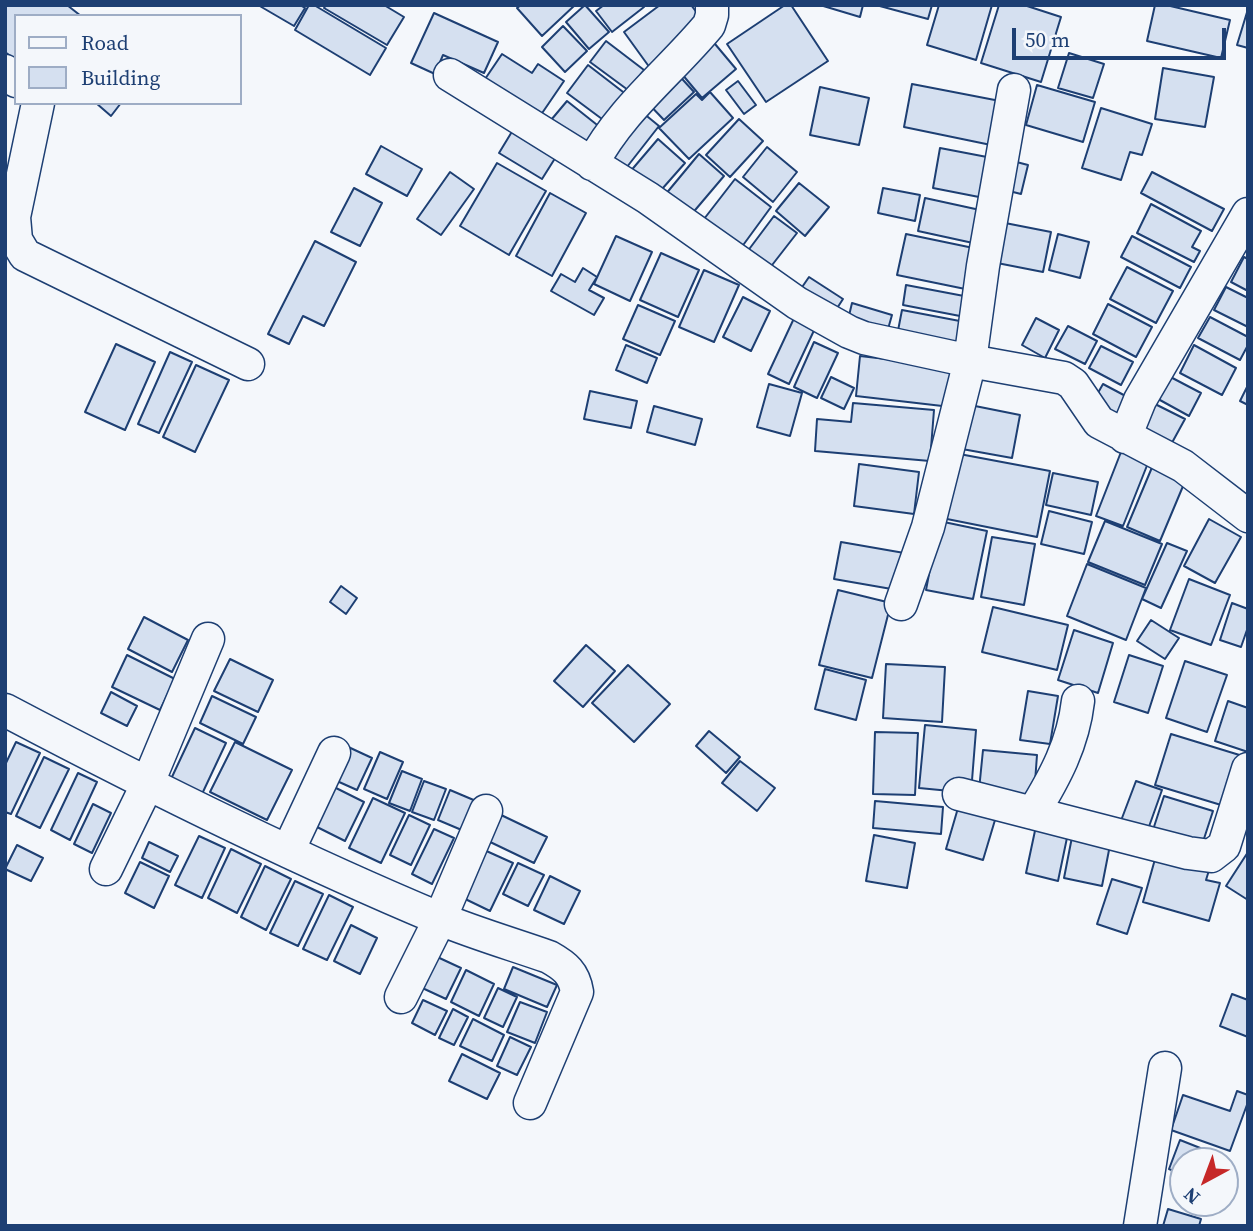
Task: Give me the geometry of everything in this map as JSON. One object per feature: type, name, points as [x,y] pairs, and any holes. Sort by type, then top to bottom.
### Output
[{"type":"street","points":[[592,164],[604,142],[649,87],[709,25],[712,5]]},
{"type":"street","points":[[450,75],[648,198],[797,303],[849,332],[864,338],[970,361],[1064,378],[1073,384],[1099,422],[1183,466],[1248,516]]},
{"type":"street","points":[[901,604],[928,527],[970,361],[982,266],[1014,90]]},
{"type":"street","points":[[38,105],[14,216],[16,240],[25,255],[248,363]]},
{"type":"street","points":[[1125,436],[1140,400],[1248,214]]},
{"type":"street","points":[[106,869],[147,785],[208,639]]},
{"type":"street","points":[[1033,813],[1055,778],[1069,746],[1078,701]]},
{"type":"street","points":[[5,710],[147,785],[288,851],[440,919],[549,957],[564,966],[575,977],[577,992],[530,1103]]},
{"type":"street","points":[[288,851],[334,753]]},
{"type":"street","points":[[959,793],[1188,853],[1210,856],[1224,846],[1248,769]]},
{"type":"street","points":[[401,997],[440,919],[486,811]]},
{"type":"street","points":[[1140,1226],[1165,1068]]},
{"type":"building","points":[[5,5],[67,5],[78,14],[14,14],[14,59],[5,52]]},
{"type":"building","points":[[258,5],[300,5],[305,8],[294,26]]},
{"type":"building","points":[[309,5],[314,5],[386,48],[370,75],[295,30]]},
{"type":"building","points":[[326,5],[384,5],[404,17],[387,45],[324,8]]},
{"type":"building","points":[[521,5],[575,5],[542,36],[517,8]]},
{"type":"building","points":[[585,5],[609,32],[589,49],[566,22]]},
{"type":"building","points":[[604,5],[644,7],[612,32],[596,11]]},
{"type":"building","points":[[660,5],[691,5],[707,26],[650,68],[624,32]]},
{"type":"building","points":[[785,5],[791,5],[828,61],[766,102],[727,44]]},
{"type":"building","points":[[820,5],[863,5],[860,17]]},
{"type":"building","points":[[876,5],[932,5],[928,19]]},
{"type":"building","points":[[939,5],[992,5],[976,60],[927,45]]},
{"type":"building","points":[[999,5],[1024,5],[1061,17],[1041,82],[981,63]]},
{"type":"building","points":[[1155,5],[1166,5],[1230,20],[1221,58],[1147,41]]},
{"type":"building","points":[[1248,9],[1248,48],[1237,45]]},
{"type":"building","points":[[434,13],[498,42],[484,73],[443,55],[435,74],[411,63]]},
{"type":"building","points":[[563,26],[587,51],[565,72],[542,47]]},
{"type":"building","points":[[710,38],[736,69],[702,98],[676,67]]},
{"type":"building","points":[[606,41],[644,70],[628,90],[590,62]]},
{"type":"building","points":[[1069,53],[1104,64],[1093,98],[1058,88]]},
{"type":"building","points":[[502,54],[532,73],[538,64],[564,81],[536,122],[481,85]]},
{"type":"building","points":[[588,65],[627,95],[606,122],[567,93]]},
{"type":"building","points":[[1163,68],[1214,77],[1205,127],[1155,119]]},
{"type":"building","points":[[674,70],[694,92],[664,120],[644,99]]},
{"type":"building","points":[[738,81],[756,105],[744,114],[726,90]]},
{"type":"building","points":[[912,84],[1000,101],[991,145],[904,127]]},
{"type":"building","points":[[1037,85],[1095,102],[1083,142],[1026,125]]},
{"type":"building","points":[[820,87],[869,98],[859,145],[810,135]]},
{"type":"building","points":[[710,92],[733,118],[689,159],[659,128],[696,94],[702,100]]},
{"type":"building","points":[[567,101],[601,128],[581,154],[546,126]]},
{"type":"building","points":[[98,105],[119,105],[111,116]]},
{"type":"building","points":[[637,108],[659,126],[623,172],[601,154]]},
{"type":"building","points":[[1101,108],[1152,124],[1142,155],[1130,152],[1121,180],[1082,168]]},
{"type":"building","points":[[739,119],[763,141],[730,177],[706,155]]},
{"type":"building","points":[[516,125],[559,152],[542,179],[499,153]]},
{"type":"building","points":[[658,139],[685,163],[655,197],[629,173]]},
{"type":"building","points":[[381,146],[422,169],[407,196],[366,174]]},
{"type":"building","points":[[767,147],[797,172],[773,202],[743,177]]},
{"type":"building","points":[[940,148],[987,157],[979,197],[933,188]]},
{"type":"building","points":[[699,154],[724,176],[685,222],[660,201]]},
{"type":"building","points":[[1005,159],[1028,165],[1021,194],[997,188]]},
{"type":"building","points":[[497,163],[546,191],[509,255],[460,226]]},
{"type":"building","points":[[450,172],[474,189],[441,235],[417,219]]},
{"type":"building","points":[[1152,172],[1224,209],[1212,231],[1141,193]]},
{"type":"building","points":[[735,179],[771,207],[741,248],[704,219]]},
{"type":"building","points":[[799,183],[829,207],[805,236],[776,211]]},
{"type":"building","points":[[354,188],[382,203],[360,246],[331,232]]},
{"type":"building","points":[[883,188],[920,195],[915,221],[878,213]]},
{"type":"building","points":[[550,193],[586,213],[552,276],[516,256]]},
{"type":"building","points":[[925,198],[980,210],[973,243],[918,231]]},
{"type":"building","points":[[1151,204],[1201,231],[1192,247],[1200,251],[1194,262],[1137,233]]},
{"type":"building","points":[[774,216],[797,233],[769,269],[747,252]]},
{"type":"building","points":[[1000,222],[1051,232],[1043,272],[992,262]]},
{"type":"building","points":[[906,234],[983,250],[975,291],[897,275]]},
{"type":"building","points":[[1058,234],[1089,242],[1080,278],[1049,270]]},
{"type":"building","points":[[616,236],[652,252],[630,301],[594,284]]},
{"type":"building","points":[[1132,236],[1191,267],[1180,288],[1121,257]]},
{"type":"building","points":[[315,241],[356,262],[324,326],[303,316],[289,344],[268,334]]},
{"type":"building","points":[[661,253],[699,270],[678,317],[640,300]]},
{"type":"building","points":[[1244,257],[1248,259],[1248,291],[1231,282]]},
{"type":"building","points":[[1127,267],[1173,291],[1156,323],[1110,299]]},
{"type":"building","points":[[583,268],[597,277],[589,290],[604,298],[594,315],[551,291],[561,274],[575,282]]},
{"type":"building","points":[[704,270],[739,285],[714,342],[679,327]]},
{"type":"building","points":[[809,277],[843,299],[832,316],[798,293]]},
{"type":"building","points":[[906,285],[964,296],[960,316],[903,305]]},
{"type":"building","points":[[1226,287],[1248,298],[1248,327],[1214,310]]},
{"type":"building","points":[[743,297],[770,311],[751,351],[723,337]]},
{"type":"building","points":[[852,303],[892,315],[886,336],[847,324]]},
{"type":"building","points":[[1108,304],[1152,327],[1136,357],[1093,334]]},
{"type":"building","points":[[638,305],[675,321],[660,355],[623,339]]},
{"type":"building","points":[[902,310],[965,322],[959,353],[896,341]]},
{"type":"building","points":[[796,314],[817,324],[789,384],[768,374]]},
{"type":"building","points":[[1210,317],[1248,337],[1248,345],[1240,360],[1198,338]]},
{"type":"building","points":[[1036,318],[1059,330],[1045,358],[1022,345]]},
{"type":"building","points":[[1068,326],[1097,341],[1085,364],[1055,349]]},
{"type":"building","points":[[814,342],[838,353],[817,398],[794,387]]},
{"type":"building","points":[[116,344],[155,362],[125,430],[85,412]]},
{"type":"building","points":[[626,345],[657,358],[647,383],[616,370]]},
{"type":"building","points":[[1194,345],[1236,368],[1222,395],[1180,373]]},
{"type":"building","points":[[1101,346],[1133,362],[1121,385],[1089,368]]},
{"type":"building","points":[[170,352],[192,362],[159,433],[138,424]]},
{"type":"building","points":[[860,356],[955,367],[951,407],[856,396]]},
{"type":"building","points":[[196,365],[229,380],[195,452],[163,437]]},
{"type":"building","points":[[1161,372],[1201,393],[1189,416],[1149,394]]},
{"type":"building","points":[[831,377],[854,388],[844,409],[821,398]]},
{"type":"building","points":[[769,384],[802,393],[790,436],[757,427]]},
{"type":"building","points":[[1103,384],[1135,401],[1122,424],[1090,407]]},
{"type":"building","points":[[1248,385],[1248,405],[1240,401]]},
{"type":"building","points":[[590,391],[637,401],[631,428],[584,419]]},
{"type":"building","points":[[1149,401],[1185,419],[1168,450],[1133,432]]},
{"type":"building","points":[[853,403],[934,410],[930,461],[815,451],[817,419],[851,422]]},
{"type":"building","points":[[970,405],[1020,415],[1012,458],[962,449]]},
{"type":"building","points":[[654,406],[702,419],[695,445],[647,432]]},
{"type":"building","points":[[1121,452],[1148,463],[1123,526],[1096,516]]},
{"type":"building","points":[[954,453],[1050,471],[1037,537],[942,518]]},
{"type":"building","points":[[859,464],[919,472],[914,514],[854,506]]},
{"type":"building","points":[[1153,465],[1186,479],[1160,541],[1127,527]]},
{"type":"building","points":[[1053,473],[1098,482],[1091,515],[1046,505]]},
{"type":"building","points":[[1049,511],[1092,522],[1084,554],[1041,544]]},
{"type":"building","points":[[1209,519],[1241,537],[1215,583],[1184,566]]},
{"type":"building","points":[[939,521],[987,531],[973,599],[926,590]]},
{"type":"building","points":[[1105,521],[1162,544],[1145,585],[1088,562]]},
{"type":"building","points":[[992,537],[1035,544],[1024,605],[981,597]]},
{"type":"building","points":[[841,542],[910,554],[903,591],[834,579]]},
{"type":"building","points":[[1167,543],[1187,551],[1161,608],[1142,599]]},
{"type":"building","points":[[1087,564],[1146,588],[1126,640],[1067,616]]},
{"type":"building","points":[[1189,579],[1230,595],[1211,645],[1170,630]]},
{"type":"building","points":[[341,586],[357,598],[346,614],[330,602]]},
{"type":"building","points":[[838,590],[891,603],[872,678],[819,665]]},
{"type":"building","points":[[1232,603],[1248,609],[1248,627],[1241,647],[1220,640]]},
{"type":"building","points":[[993,607],[1068,625],[1057,670],[982,652]]},
{"type":"building","points":[[144,617],[188,640],[172,672],[128,649]]},
{"type":"building","points":[[1151,620],[1179,638],[1165,659],[1137,641]]},
{"type":"building","points":[[1074,630],[1113,643],[1098,693],[1058,680]]},
{"type":"building","points":[[586,645],[615,671],[583,707],[554,681]]},
{"type":"building","points":[[127,655],[175,679],[160,710],[112,687]]},
{"type":"building","points":[[1129,655],[1163,666],[1148,713],[1114,702]]},
{"type":"building","points":[[230,659],[273,680],[258,712],[214,691]]},
{"type":"building","points":[[1185,661],[1227,675],[1207,732],[1166,718]]},
{"type":"building","points":[[886,664],[945,667],[942,722],[883,718]]},
{"type":"building","points":[[628,665],[670,704],[634,742],[592,703]]},
{"type":"building","points":[[825,669],[866,680],[856,720],[815,709]]},
{"type":"building","points":[[1028,691],[1058,696],[1050,744],[1020,740]]},
{"type":"building","points":[[111,692],[137,706],[127,726],[101,713]]},
{"type":"building","points":[[212,696],[256,717],[243,744],[200,723]]},
{"type":"building","points":[[1228,701],[1248,708],[1248,752],[1215,741]]},
{"type":"building","points":[[925,725],[976,730],[971,793],[919,788]]},
{"type":"building","points":[[195,728],[226,743],[202,794],[171,779]]},
{"type":"building","points":[[709,731],[740,757],[726,773],[696,746]]},
{"type":"building","points":[[875,732],[918,733],[915,795],[873,794]]},
{"type":"building","points":[[1171,734],[1246,757],[1231,808],[1155,785]]},
{"type":"building","points":[[16,742],[40,753],[11,814],[5,812],[5,765]]},
{"type":"building","points":[[235,742],[292,770],[267,820],[210,792]]},
{"type":"building","points":[[344,745],[372,758],[357,790],[328,777]]},
{"type":"building","points":[[983,750],[1037,755],[1034,796],[979,790]]},
{"type":"building","points":[[380,752],[403,762],[387,799],[364,789]]},
{"type":"building","points":[[44,757],[69,769],[40,828],[16,816]]},
{"type":"building","points":[[740,761],[775,788],[757,811],[722,783]]},
{"type":"building","points":[[402,771],[422,779],[410,811],[389,803]]},
{"type":"building","points":[[78,773],[97,782],[70,840],[51,830]]},
{"type":"building","points":[[424,781],[446,789],[434,820],[412,812]]},
{"type":"building","points":[[1136,781],[1162,790],[1146,835],[1119,826]]},
{"type":"building","points":[[328,784],[364,802],[345,841],[309,823]]},
{"type":"building","points":[[450,790],[476,801],[464,831],[438,820]]},
{"type":"building","points":[[1164,796],[1213,811],[1200,851],[1151,836]]},
{"type":"building","points":[[373,798],[405,813],[381,863],[349,848]]},
{"type":"building","points":[[875,801],[943,807],[941,834],[873,828]]},
{"type":"building","points":[[93,804],[111,813],[92,853],[74,844]]},
{"type":"building","points":[[958,808],[995,820],[983,860],[946,849]]},
{"type":"building","points":[[499,814],[547,837],[534,863],[486,840]]},
{"type":"building","points":[[409,815],[430,825],[411,865],[390,855]]},
{"type":"building","points":[[1036,826],[1068,833],[1058,881],[1026,873]]},
{"type":"building","points":[[434,829],[454,838],[432,884],[412,874]]},
{"type":"building","points":[[874,835],[915,843],[907,888],[866,881]]},
{"type":"building","points":[[199,836],[225,848],[202,898],[175,885]]},
{"type":"building","points":[[1072,837],[1110,845],[1102,886],[1064,878]]},
{"type":"building","points":[[149,842],[178,856],[170,872],[142,858]]},
{"type":"building","points":[[17,845],[43,858],[31,881],[5,869]]},
{"type":"building","points":[[231,849],[261,864],[237,913],[208,898]]},
{"type":"building","points":[[482,849],[513,863],[490,911],[459,896]]},
{"type":"building","points":[[1157,852],[1210,867],[1206,880],[1220,883],[1209,921],[1143,902]]},
{"type":"building","points":[[1248,852],[1248,900],[1226,886]]},
{"type":"building","points":[[140,862],[169,876],[154,908],[125,893]]},
{"type":"building","points":[[518,863],[544,875],[528,906],[503,894]]},
{"type":"building","points":[[265,866],[291,879],[266,930],[241,917]]},
{"type":"building","points":[[550,876],[580,891],[564,924],[534,910]]},
{"type":"building","points":[[1112,879],[1142,888],[1127,934],[1097,924]]},
{"type":"building","points":[[295,881],[323,894],[298,946],[270,933]]},
{"type":"building","points":[[329,895],[353,907],[327,960],[303,949]]},
{"type":"building","points":[[351,925],[377,938],[360,974],[334,961]]},
{"type":"building","points":[[433,955],[461,968],[446,999],[418,986]]},
{"type":"building","points":[[513,967],[557,985],[547,1007],[504,989]]},
{"type":"building","points":[[466,970],[494,984],[479,1016],[451,1002]]},
{"type":"building","points":[[498,988],[517,997],[503,1027],[484,1018]]},
{"type":"building","points":[[1232,994],[1248,1000],[1248,1037],[1220,1026]]},
{"type":"building","points":[[423,1000],[447,1011],[435,1035],[412,1023]]},
{"type":"building","points":[[520,1002],[547,1012],[535,1043],[507,1032]]},
{"type":"building","points":[[453,1009],[468,1017],[454,1045],[439,1038]]},
{"type":"building","points":[[473,1019],[504,1035],[492,1061],[460,1046]]},
{"type":"building","points":[[510,1037],[531,1047],[517,1075],[497,1066]]},
{"type":"building","points":[[462,1054],[500,1073],[487,1099],[449,1081]]},
{"type":"building","points":[[1237,1091],[1248,1095],[1248,1102],[1231,1147],[1219,1147],[1171,1130],[1183,1095],[1230,1111]]},
{"type":"building","points":[[1180,1140],[1198,1147],[1177,1147]]},
{"type":"building","points":[[1168,1209],[1169,1217],[1201,1219],[1199,1226],[1163,1226]]}]
